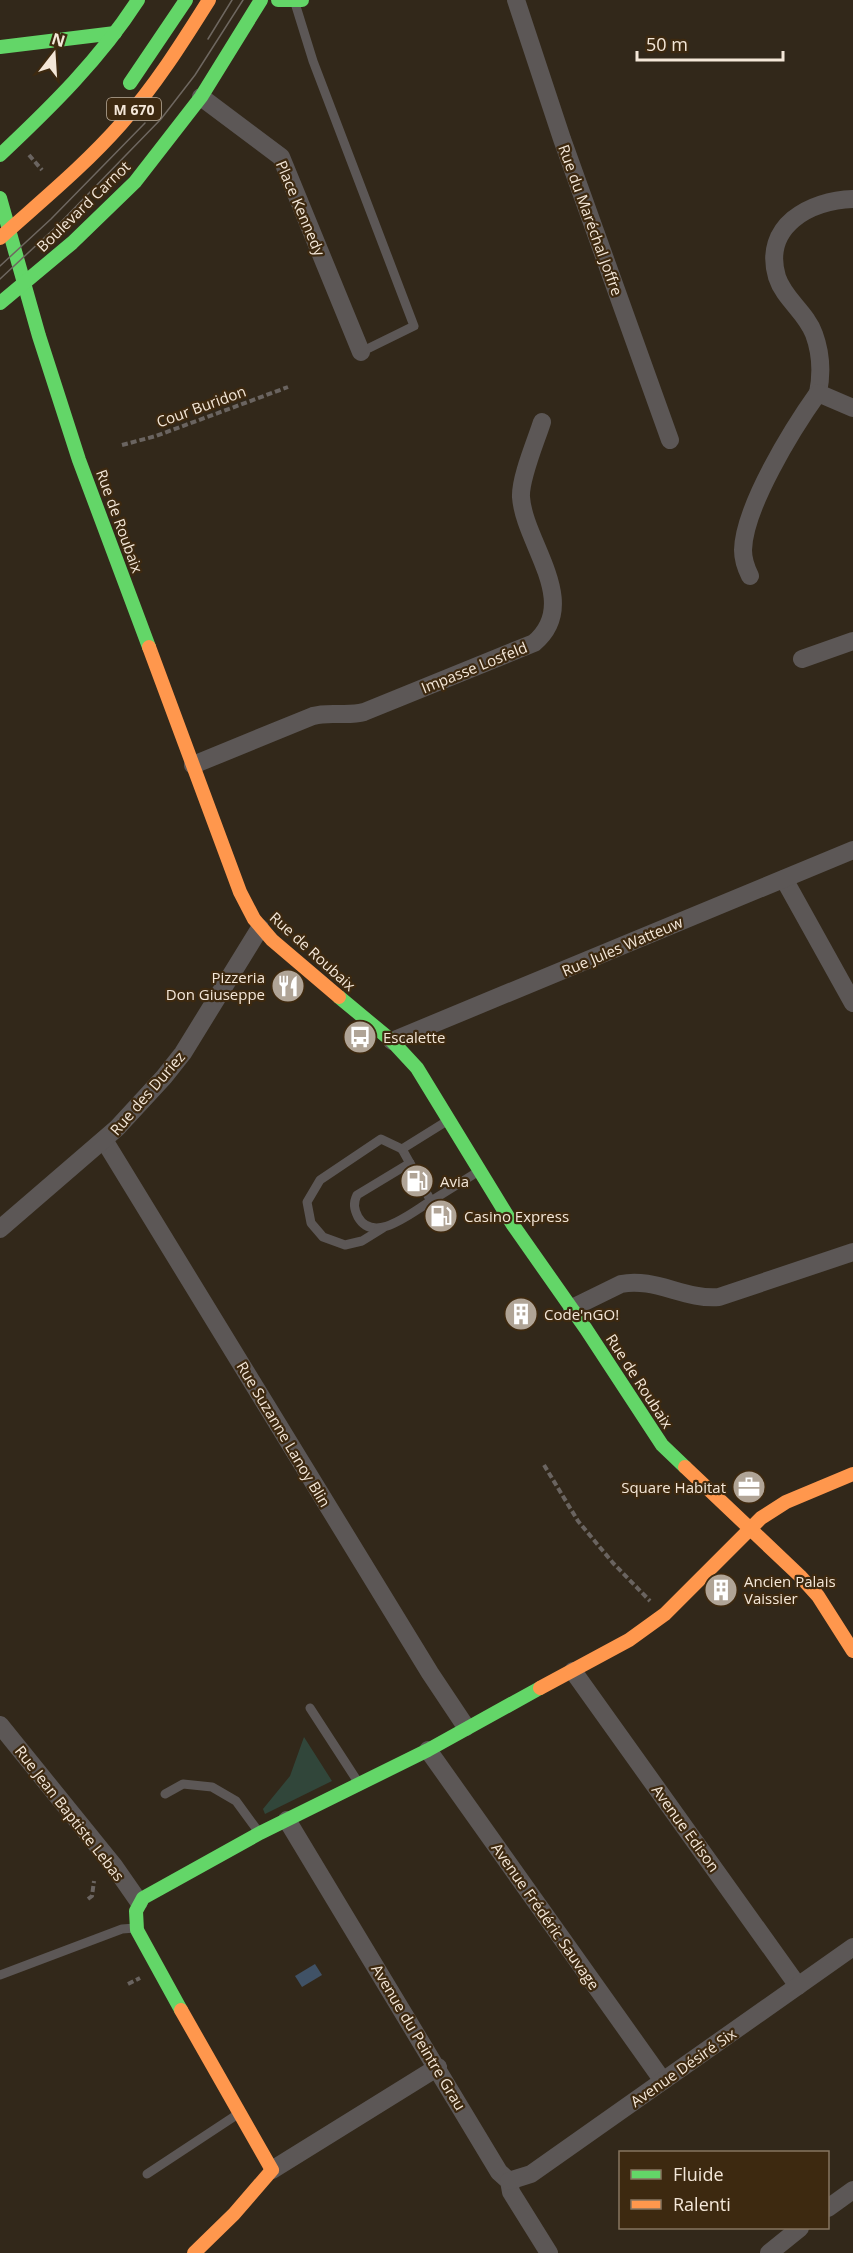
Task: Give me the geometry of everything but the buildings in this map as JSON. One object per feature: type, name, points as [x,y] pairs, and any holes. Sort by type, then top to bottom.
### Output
[{"type":"main road","points":[[0,155],[76,79],[115,33],[138,0]]},
{"type":"main road","name":"M 670","points":[[121,95],[150,56],[186,0]]},
{"type":"main road","name":"Boulevard Carnot","points":[[5,234],[93,154],[135,108],[179,50],[209,0]]},
{"type":"main road","name":"Boulevard Carnot","points":[[0,303],[72,243],[129,189],[201,97],[261,0]]},
{"type":"main road","points":[[278,0],[298,1]]},
{"type":"main road","points":[[0,47],[115,33]]},
{"type":"main road","points":[[1,208],[19,198]]},
{"type":"main road","name":"Rue de Roubaix","points":[[1,208],[5,234],[25,282],[39,336],[79,460],[240,892],[260,928],[392,1041],[417,1068],[530,1251],[572,1308],[662,1445],[818,1596],[853,1651]]},
{"type":"main road","points":[[194,2253],[234,2214],[272,2170],[135,1928],[135,1914],[142,1898],[260,1833],[428,1750],[640,1633],[664,1614],[761,1518],[786,1502],[853,1474]]},
{"type":"street","name":"Rue du Maréchal Joffre","points":[[516,0],[562,139],[670,440]]},
{"type":"street","name":"Place Kennedy","points":[[201,97],[281,157],[361,352]]},
{"type":"street","points":[[750,576],[743,552],[744,540],[753,510],[790,435],[818,393],[820,358],[816,339],[807,320],[783,291],[777,277],[776,248],[785,227],[796,216],[824,202],[853,199]]},
{"type":"street","points":[[818,393],[853,408]]},
{"type":"street","name":"Impasse Losfeld","points":[[193,765],[313,716],[328,713],[357,714],[364,712],[534,643],[547,628],[552,613],[553,592],[524,512],[521,491],[542,422]]},
{"type":"street","points":[[802,659],[853,641]]},
{"type":"street","name":"Rue Jules Watteuw","points":[[392,1041],[853,850]]},
{"type":"street","points":[[784,879],[853,1003]]},
{"type":"street","name":"Rue des Duriez","points":[[0,1228],[104,1140],[175,1064],[260,928]]},
{"type":"street","name":"Rue Suzanne Lanoy Blin","points":[[104,1140],[430,1673],[466,1727]]},
{"type":"street","points":[[572,1308],[628,1282],[642,1283],[696,1296],[719,1297],[853,1252]]},
{"type":"street","name":"Avenue Edison","points":[[573,1671],[798,1986]]},
{"type":"street","name":"Rue Jean Baptiste Lebas","points":[[0,1725],[114,1866],[139,1902]]},
{"type":"street","name":"Avenue Frédéric Sauvage","points":[[428,1750],[663,2081]]},
{"type":"street","name":"Avenue du Peintre Grau","points":[[287,1820],[438,2067],[499,2172],[509,2181],[511,2192],[549,2253]]},
{"type":"street","name":"Avenue Désiré Six","points":[[509,2181],[531,2174],[853,1947]]},
{"type":"street","points":[[272,2170],[438,2067]]},
{"type":"street","points":[[829,2207],[853,2190]]},
{"type":"street","points":[[769,2253],[799,2229]]},
{"type":"lane","points":[[298,1],[313,61],[414,326],[361,352]]},
{"type":"lane","points":[[402,1149],[449,1120]]},
{"type":"lane","points":[[431,1201],[402,1149],[381,1139],[320,1180],[307,1202],[311,1223],[323,1237],[345,1245],[362,1241],[431,1201],[479,1171]]},
{"type":"lane","points":[[383,1228],[371,1229],[362,1223],[355,1211],[354,1201],[357,1195],[410,1163]]},
{"type":"lane","points":[[310,1708],[359,1784]]},
{"type":"lane","points":[[165,1794],[183,1784],[212,1786],[236,1801],[260,1833]]},
{"type":"lane","points":[[0,1975],[123,1929],[135,1928]]},
{"type":"lane","points":[[147,2175],[240,2113]]},
{"type":"path","points":[[29,154],[45,174]]},
{"type":"path","name":"Cour Buridon","points":[[122,445],[156,436],[288,387]]},
{"type":"path","points":[[544,1465],[578,1521],[613,1563],[664,1614]]},
{"type":"path","points":[[88,1899],[92,1896],[94,1881]]},
{"type":"green space","points":[[304,1737],[332,1781],[265,1814],[263,1809],[290,1776]]},
{"type":"water","points":[[315,1964],[322,1975],[302,1987],[295,1976]]},
{"type":"tram line","points":[[208,39],[232,0]]},
{"type":"tram line","points":[[0,279],[57,226],[161,119],[195,75],[243,0]]},
{"type":"tram line","points":[[0,266],[51,219],[145,123]]},
{"type":"traffic: fast","points":[[0,155],[91,62],[138,0]]},
{"type":"traffic: fast","points":[[130,83],[186,0]]},
{"type":"traffic: fast","points":[[0,303],[72,243],[135,182],[201,97],[261,0]]},
{"type":"traffic: fast","points":[[278,0],[302,0]]},
{"type":"traffic: fast","points":[[0,47],[115,33]]},
{"type":"traffic: fast","points":[[0,198],[39,336],[79,460],[149,647]]},
{"type":"traffic: fast","points":[[339,997],[392,1041],[417,1068],[513,1225],[586,1329],[662,1445],[685,1467]]},
{"type":"traffic: fast","points":[[181,2010],[137,1930],[136,1911],[143,1898],[260,1833],[428,1750],[540,1688]]},
{"type":"traffic: slow","points":[[0,238],[77,169],[121,124],[157,79],[209,0]]},
{"type":"traffic: slow","points":[[149,647],[240,892],[254,919],[272,940],[339,997]]},
{"type":"traffic: slow","points":[[685,1467],[800,1576],[818,1596],[853,1651]]},
{"type":"traffic: slow","points":[[540,1688],[629,1640],[665,1614],[761,1518],[786,1502],[853,1474]]},
{"type":"traffic: slow","points":[[181,2010],[272,2170],[234,2214],[194,2253]]},
{"type":"place","name":"Pizzeria Don Giuseppe","points":[[288,986]]},
{"type":"place","name":"Escalette","points":[[360,1037]]},
{"type":"place","name":"Avia","points":[[417,1181]]},
{"type":"place","name":"Casino Express","points":[[441,1216]]},
{"type":"place","name":"Code'nGO!","points":[[521,1314]]},
{"type":"place","name":"Square Habitat","points":[[749,1487]]},
{"type":"place","name":"Ancien Palais Vaissier","points":[[721,1590]]}]
